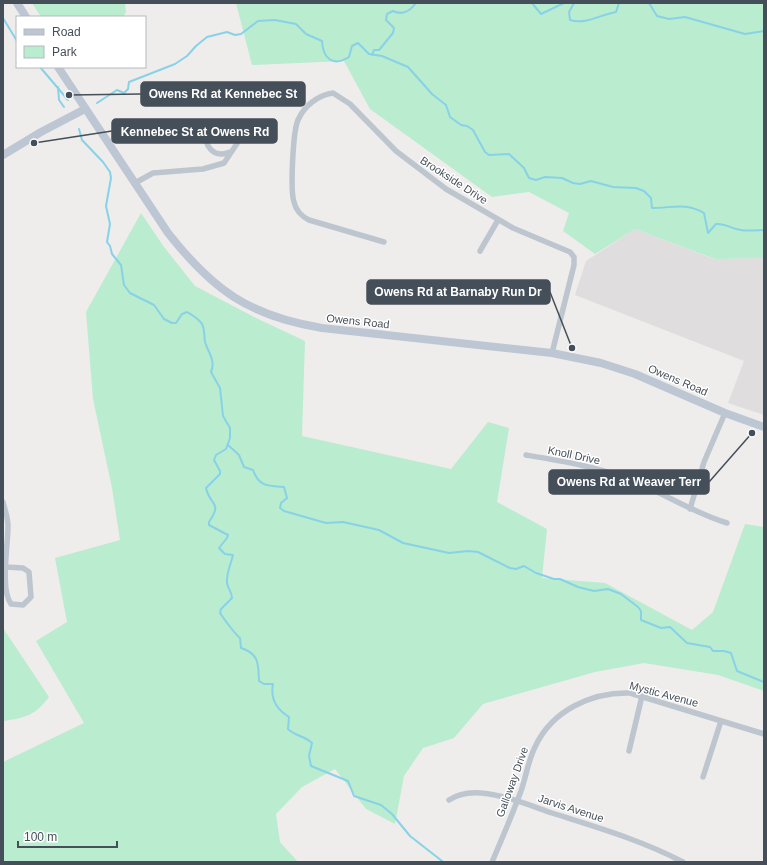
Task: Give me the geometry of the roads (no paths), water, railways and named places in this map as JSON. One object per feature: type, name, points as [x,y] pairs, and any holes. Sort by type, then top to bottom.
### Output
[{"type":"street","points":[[17,3],[25,16]]},
{"type":"street","name":"Owens Road","points":[[59,68],[84,109],[168,233],[194,265],[222,290],[236,299],[272,317],[322,328],[552,353],[601,363],[635,374],[725,413],[764,427]]},
{"type":"street","name":"Brookside Drive","points":[[384,242],[309,220],[300,214],[294,202],[293,183],[297,122],[301,114],[319,97],[333,93],[345,100],[385,141],[421,172],[498,220],[541,241],[570,252],[574,257],[574,265],[552,353]]},
{"type":"street","points":[[3,155],[41,132],[84,109]]},
{"type":"street","points":[[135,183],[153,173],[218,166],[226,160],[230,152],[235,148],[238,138],[233,124],[220,122],[214,124],[206,134],[209,148],[217,154],[230,152]]},
{"type":"street","points":[[480,252],[498,220]]},
{"type":"street","points":[[690,509],[704,462],[725,413]]},
{"type":"street","name":"Knoll Drive","points":[[526,455],[606,472],[632,481],[690,509],[727,523]]},
{"type":"street","points":[[3,502],[8,526],[6,567],[4,576],[7,598],[10,603],[23,605],[31,597],[29,572],[23,568],[6,567]]},
{"type":"street","name":"Mystic Avenue","points":[[561,714],[579,703],[614,692],[630,693],[764,734]]},
{"type":"street","points":[[629,751],[642,696]]},
{"type":"street","name":"Galloway Drive","points":[[492,862],[517,801],[535,747],[545,731],[561,714]]},
{"type":"street","points":[[703,777],[721,721]]},
{"type":"street","name":"Jarvis Avenue","points":[[449,800],[464,794],[480,793],[517,801],[643,843],[683,862]]},
{"type":"waterway","points":[[372,55],[374,50],[379,50],[393,33],[394,28],[386,20],[387,14],[393,11],[400,13],[406,12],[416,3]]},
{"type":"waterway","points":[[521,3],[527,3]]},
{"type":"waterway","points":[[532,3],[541,14],[564,3]]},
{"type":"waterway","points":[[574,3],[569,12],[570,20],[576,21],[593,19],[616,12],[619,3]]},
{"type":"waterway","points":[[624,3],[631,3]]},
{"type":"waterway","points":[[649,3],[657,16],[669,19],[685,17],[745,34],[764,31]]},
{"type":"waterway","points":[[3,18],[16,39]]},
{"type":"waterway","points":[[97,103],[117,90],[124,93],[128,89],[129,82],[175,64],[187,56],[207,37],[227,32],[235,35],[241,34],[258,21],[275,20],[296,24],[306,34],[322,41],[324,52],[330,60],[338,61],[349,57],[352,46],[358,43],[369,54],[382,56],[408,67],[432,94],[446,105],[450,117],[461,125],[467,126],[473,130],[485,152],[489,155],[509,154],[524,168],[529,178],[536,180],[545,177],[562,178],[573,183],[580,184],[591,181],[613,187],[636,188],[644,191],[651,198],[652,208],[679,206],[691,208],[704,213],[708,233],[716,224],[723,224],[743,230],[764,230]]},
{"type":"waterway","points":[[41,68],[68,100]]},
{"type":"waterway","points":[[58,87],[59,100],[64,107]]},
{"type":"waterway","points":[[79,129],[82,140],[103,162],[110,172],[111,178],[106,206],[110,224],[107,242],[110,246],[112,254],[121,265],[124,285],[130,293],[154,305],[164,319],[172,323],[176,323],[182,314],[187,312],[199,320],[203,326],[205,342],[213,364],[211,372],[220,388],[223,416],[230,428],[230,438],[226,449],[216,455],[214,460],[220,474],[206,488],[215,507],[209,525],[228,535],[219,548],[225,554],[233,555],[227,579],[232,598],[221,609],[220,613],[240,638],[241,648],[252,653],[255,657],[258,665],[259,681],[264,684],[273,684],[273,699],[277,707],[289,717],[288,729],[312,743],[309,756],[311,766],[348,781],[354,796],[381,805],[392,814],[410,836],[442,861]]},
{"type":"waterway","points":[[228,445],[239,455],[244,467],[253,470],[255,476],[261,483],[269,486],[284,487],[287,498],[281,503],[280,508],[284,511],[326,523],[343,522],[379,530],[403,543],[449,553],[468,551],[478,552],[510,568],[516,569],[524,566],[536,573],[554,579],[560,579],[578,587],[594,591],[608,589],[621,594],[638,607],[641,611],[641,620],[661,628],[670,627],[687,643],[710,647],[713,651],[724,651],[731,653],[737,671],[764,682]]},
{"type":"place","name":"Owens Rd at Kennebec St","points":[[69,95]]},
{"type":"place","name":"Kennebec St at Owens Rd","points":[[34,143]]},
{"type":"place","name":"Owens Rd at Barnaby Run Dr","points":[[572,348]]},
{"type":"place","name":"Owens Rd at Weaver Terr","points":[[752,433]]}]
